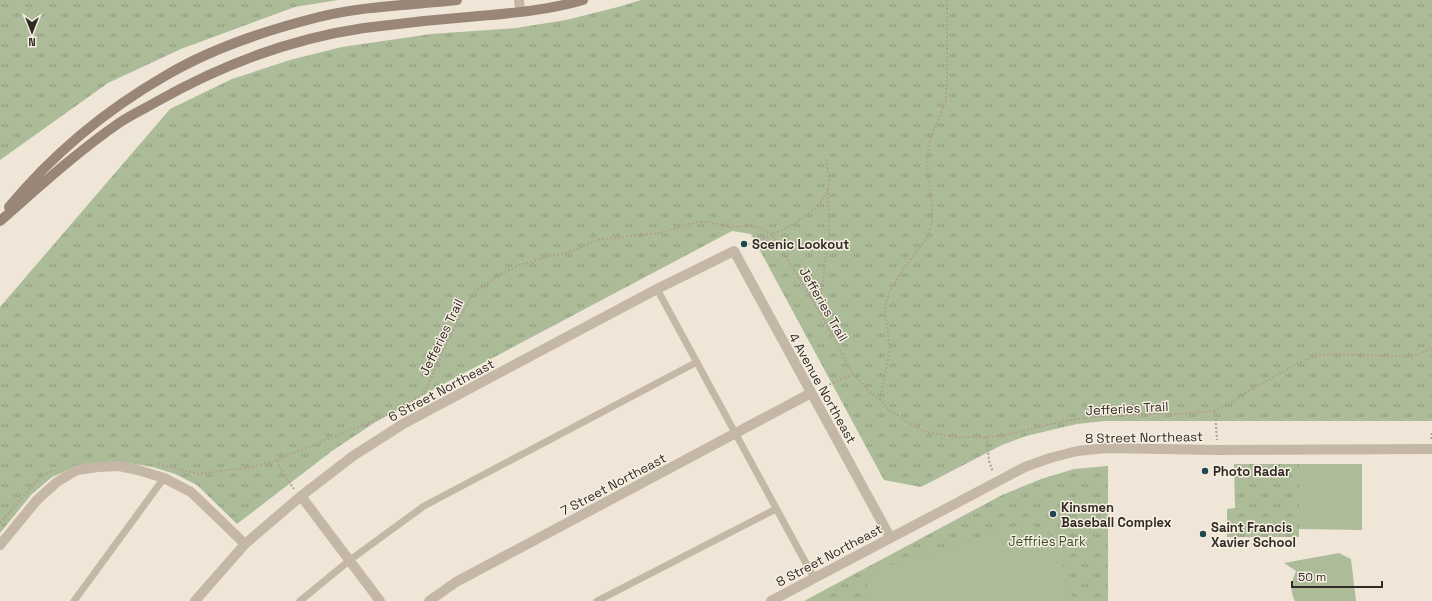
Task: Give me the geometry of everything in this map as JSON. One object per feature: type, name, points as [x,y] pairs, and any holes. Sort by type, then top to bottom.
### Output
[{"type":"main road","points":[[0,219],[27,184],[67,146],[115,108],[165,76],[216,50],[269,31],[320,16],[360,9],[457,0]]},
{"type":"main road","points":[[0,219],[89,145],[121,122],[182,87],[229,65],[271,50],[318,37],[363,28],[560,7],[583,0]]},
{"type":"street","points":[[519,0],[520,12]]},
{"type":"street","name":"6 Street Northeast","points":[[195,601],[245,544],[301,496],[353,456],[403,424],[657,289],[734,251]]},
{"type":"street","name":"4 Avenue Northeast","points":[[734,251],[890,537]]},
{"type":"street","name":"7 Street Northeast","points":[[429,601],[456,582],[812,393]]},
{"type":"street","name":"8 Street Northeast","points":[[771,601],[1025,467],[1050,458],[1077,451],[1107,448],[1217,450],[1432,448]]},
{"type":"street","points":[[0,545],[37,500],[57,482],[77,470],[119,466],[164,478],[191,492],[245,544]]},
{"type":"street","points":[[301,496],[380,601]]},
{"type":"lane","points":[[657,289],[814,578]]},
{"type":"lane","points":[[300,601],[350,560],[424,506],[697,362]]},
{"type":"lane","points":[[74,601],[164,478]]},
{"type":"lane","points":[[597,601],[776,508]]},
{"type":"path","points":[[880,400],[890,349],[885,311],[886,302],[890,291],[904,268],[926,239],[932,222],[932,205],[927,166],[928,151],[930,140],[946,100],[947,0]]},
{"type":"path","points":[[819,311],[829,233],[829,180],[826,158]]},
{"type":"path","points":[[734,251],[805,218],[816,207],[828,188]]},
{"type":"path","name":"Jefferies Trail","points":[[156,463],[198,474],[253,467],[277,460],[394,412],[420,396],[426,388],[452,332],[470,299],[482,287],[520,265],[549,256],[567,253],[600,239],[660,233],[697,222],[705,222],[728,227],[747,226],[760,228],[772,234],[819,311],[853,374],[870,393],[880,400],[888,409],[909,423],[924,431],[953,437],[1001,436],[1064,421],[1092,417],[1141,414],[1180,414],[1215,411],[1286,370],[1310,359],[1335,354],[1410,357],[1432,349]]},
{"type":"path","points":[[812,393],[853,374]]},
{"type":"path","points":[[1215,411],[1217,440]]},
{"type":"path","points":[[987,437],[989,461],[998,482]]},
{"type":"path","points":[[277,460],[280,468],[294,490],[301,496]]},
{"type":"path","points":[[0,523],[40,477],[58,468]]},
{"type":"green space","points":[[0,0],[338,0],[295,7],[181,49],[108,83],[0,160]]},
{"type":"green space","points":[[641,0],[1432,0],[1432,421],[1105,421],[1077,424],[1026,436],[1002,445],[921,487],[884,480],[751,234],[732,231],[436,388],[374,423],[332,451],[237,524],[197,485],[175,474],[153,467],[128,463],[75,467],[52,477],[31,495],[0,533],[0,307],[170,109],[232,79],[290,60],[342,47],[431,34],[516,28],[566,20]]},
{"type":"green space","points":[[1234,464],[1299,464],[1299,537],[1227,537],[1227,509],[1235,508]]},
{"type":"green space","points":[[1299,464],[1362,464],[1362,530],[1299,529]]},
{"type":"green space","name":"Jeffries Park","points":[[1108,466],[1108,601],[804,601],[1002,495],[1041,479],[1074,469]]},
{"type":"green space","points":[[1028,522],[1055,538],[1074,601],[865,601],[868,572]]},
{"type":"green space","points":[[1339,553],[1351,559],[1356,601],[1295,601],[1292,594],[1292,586],[1296,571],[1284,563]]},
{"type":"place","name":"Scenic Lookout","points":[[744,244]]},
{"type":"place","name":"Photo Radar","points":[[1205,471]]},
{"type":"place","name":"Kinsmen Baseball Complex","points":[[1053,514]]},
{"type":"place","name":"Saint Francis Xavier School","points":[[1203,534]]}]
